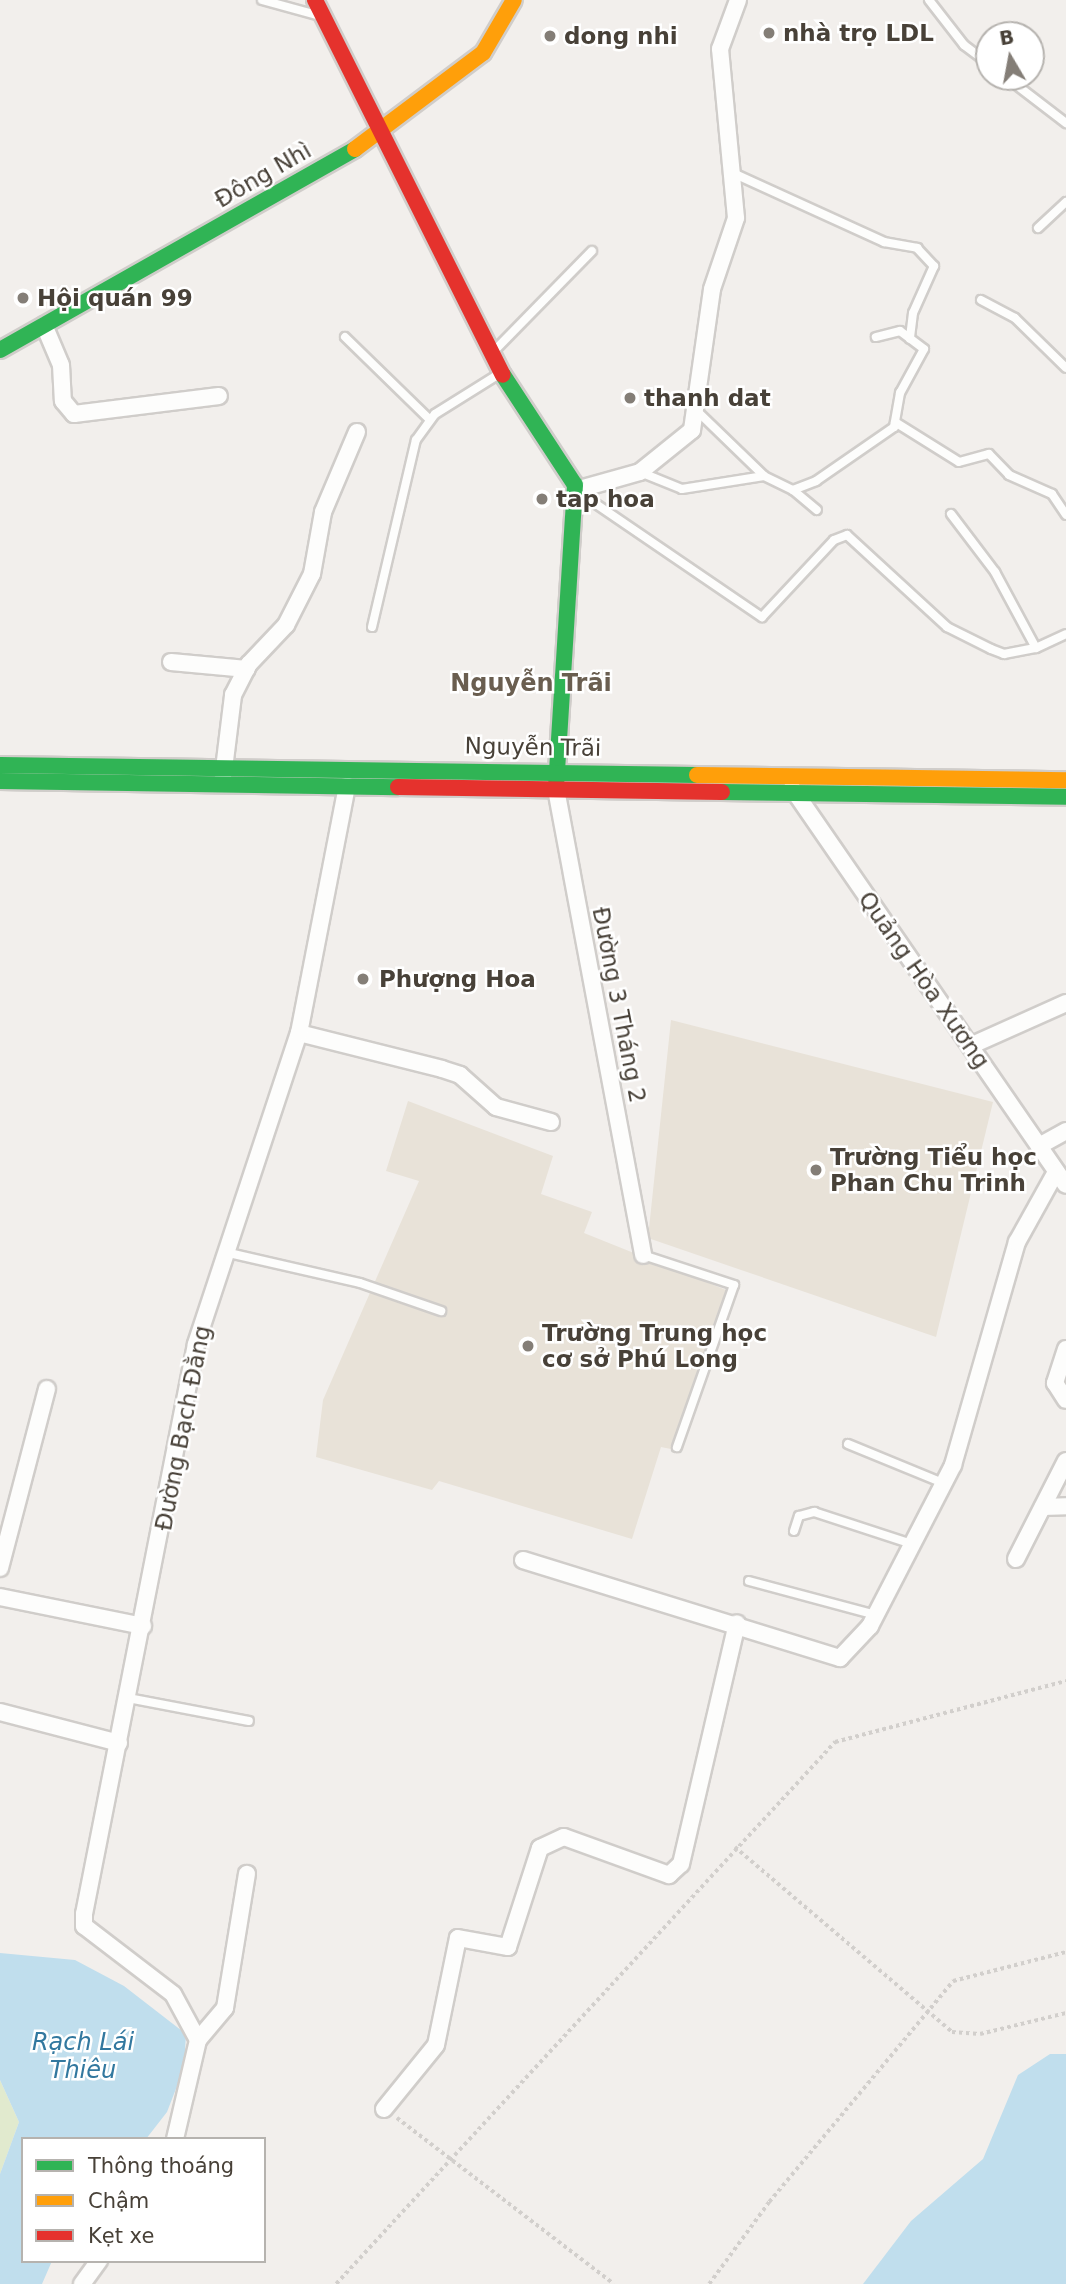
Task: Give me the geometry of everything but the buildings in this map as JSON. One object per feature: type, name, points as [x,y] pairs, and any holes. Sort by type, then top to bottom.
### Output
[{"type":"main road","points":[[315,0],[384,132],[501,372],[576,494]]},
{"type":"main road","name":"Đông Nhì","points":[[0,350],[384,132],[483,53],[514,0]]},
{"type":"main road","name":"Đường 3 Tháng 2","points":[[556,789],[565,584],[576,494]]},
{"type":"main road","name":"Nguyễn Trãi","points":[[0,765],[557,769],[1066,780]]},
{"type":"main road","name":"Nguyễn Trãi","points":[[0,781],[1066,797]]},
{"type":"street","points":[[576,494],[640,472],[692,430],[697,411],[712,289],[736,218],[735,174],[720,49],[738,0]]},
{"type":"street","points":[[44,325],[61,365],[64,401],[74,414],[219,396]]},
{"type":"street","points":[[223,785],[233,695],[247,669],[286,625],[312,574],[323,512],[357,432]]},
{"type":"street","points":[[171,662],[247,669]]},
{"type":"street","name":"Quảng Hòa Xương","points":[[783,775],[1063,1179]]},
{"type":"street","name":"Đường Bạch Đằng","points":[[197,2047],[173,1994],[84,1926],[84,1914],[143,1626],[196,1344],[229,1253],[299,1033],[348,786]]},
{"type":"street","name":"Đường 3 Tháng 2","points":[[556,789],[643,1255]]},
{"type":"street","points":[[970,1046],[1066,1003]]},
{"type":"street","points":[[299,1033],[442,1069],[460,1076],[496,1107],[551,1122]]},
{"type":"street","points":[[1039,1146],[1066,1131]]},
{"type":"street","points":[[523,1560],[737,1623],[840,1658],[876,1615],[943,1483],[1017,1242],[1063,1179]]},
{"type":"street","points":[[1066,1349],[1055,1383],[1066,1400]]},
{"type":"street","points":[[0,1568],[5,1523],[47,1389]]},
{"type":"street","points":[[1016,1559],[1066,1461]]},
{"type":"street","points":[[1043,1507],[1066,1506]]},
{"type":"street","points":[[0,1597],[143,1626]]},
{"type":"street","points":[[384,2109],[436,2045],[458,1938],[508,1947],[540,1848],[564,1837],[670,1875],[681,1864],[737,1623]]},
{"type":"street","points":[[0,1713],[119,1743]]},
{"type":"street","points":[[176,2137],[188,2099],[197,2047],[225,2008],[247,1874]]},
{"type":"street","points":[[82,2284],[98,2263]]},
{"type":"lane","points":[[262,0],[324,17]]},
{"type":"lane","points":[[929,0],[964,45],[975,53]]},
{"type":"lane","points":[[1024,91],[1066,123]]},
{"type":"lane","points":[[735,174],[884,242],[917,248],[934,266],[913,313],[910,339]]},
{"type":"lane","points":[[1038,228],[1066,202]]},
{"type":"lane","points":[[492,353],[592,251]]},
{"type":"lane","points":[[981,300],[1015,318],[1066,368]]},
{"type":"lane","points":[[793,490],[858,456],[895,422],[900,393],[924,349],[900,331],[876,337]]},
{"type":"lane","points":[[345,337],[429,419]]},
{"type":"lane","points":[[372,627],[404,474],[429,419],[501,372]]},
{"type":"lane","points":[[697,411],[764,475],[793,490],[817,510]]},
{"type":"lane","points":[[895,422],[959,462],[989,454],[1009,475],[1052,494],[1066,515]]},
{"type":"lane","points":[[640,472],[682,489],[764,475]]},
{"type":"lane","points":[[576,494],[762,617],[834,540],[847,535],[947,627],[1004,654],[1036,648],[1066,634]]},
{"type":"lane","points":[[951,514],[995,572],[1036,648]]},
{"type":"lane","points":[[229,1253],[360,1283],[441,1311]]},
{"type":"lane","name":"Đường 3 Tháng 2","points":[[643,1255],[734,1285],[677,1447]]},
{"type":"lane","points":[[848,1444],[943,1483]]},
{"type":"lane","points":[[794,1531],[799,1516],[814,1512],[912,1544]]},
{"type":"lane","points":[[749,1581],[876,1615]]},
{"type":"lane","points":[[128,1698],[249,1721]]},
{"type":"path","points":[[336,2284],[449,2157],[835,1742],[1066,1681]]},
{"type":"path","points":[[735,1847],[952,2032],[980,2034],[1066,2013]]},
{"type":"path","points":[[709,2284],[953,1981],[1066,1952]]},
{"type":"path","points":[[384,2109],[614,2284]]},
{"type":"shaded area","name":"Trường Tiểu học Phan Chu Trinh","points":[[671,1020],[993,1102],[936,1337],[648,1238]]},
{"type":"shaded area","name":"Trường Trung học cơ sở Phú Long","points":[[408,1101],[553,1156],[541,1194],[592,1212],[584,1233],[731,1292],[671,1449],[661,1447],[632,1539],[439,1481],[432,1490],[316,1457],[323,1400],[419,1181],[386,1171]]},
{"type":"green space","points":[[0,2080],[19,2122],[0,2174]]},
{"type":"water","name":"Rạch Lái Thiêu","points":[[0,1953],[75,1960],[124,1986],[186,2034],[184,2068],[167,2112],[148,2137],[21,2137],[21,2263],[51,2263],[42,2284],[0,2284],[0,2174],[19,2122],[0,2080]]},
{"type":"water","points":[[1050,2054],[1066,2054],[1066,2284],[863,2284],[911,2221],[983,2159],[1018,2075]]},
{"type":"traffic: fast","points":[[0,350],[355,149]]},
{"type":"traffic: fast","points":[[503,375],[575,485],[556,783]]},
{"type":"traffic: fast","points":[[0,765],[697,775]]},
{"type":"traffic: fast","points":[[0,781],[398,787]]},
{"type":"traffic: fast","points":[[722,792],[1066,797]]},
{"type":"traffic: slow","points":[[355,149],[483,53],[514,0]]},
{"type":"traffic: slow","points":[[697,775],[1066,780]]},
{"type":"traffic: jam","points":[[315,0],[503,375]]},
{"type":"traffic: jam","points":[[398,787],[722,792]]},
{"type":"place","name":"nhà trọ LDL","points":[[769,33]]},
{"type":"place","name":"dong nhi","points":[[550,36]]},
{"type":"place","name":"Hội quán 99","points":[[23,298]]},
{"type":"place","name":"thanh dat","points":[[630,398]]},
{"type":"place","name":"tap hoa","points":[[542,499]]},
{"type":"place","name":"Phượng Hoa","points":[[363,979]]},
{"type":"place","name":"Trường Tiểu học Phan Chu Trinh","points":[[816,1170]]},
{"type":"place","name":"Trường Trung học cơ sở Phú Long","points":[[528,1346]]},
{"type":"district","name":"Nguyễn Trãi","points":[[531,684]]}]
